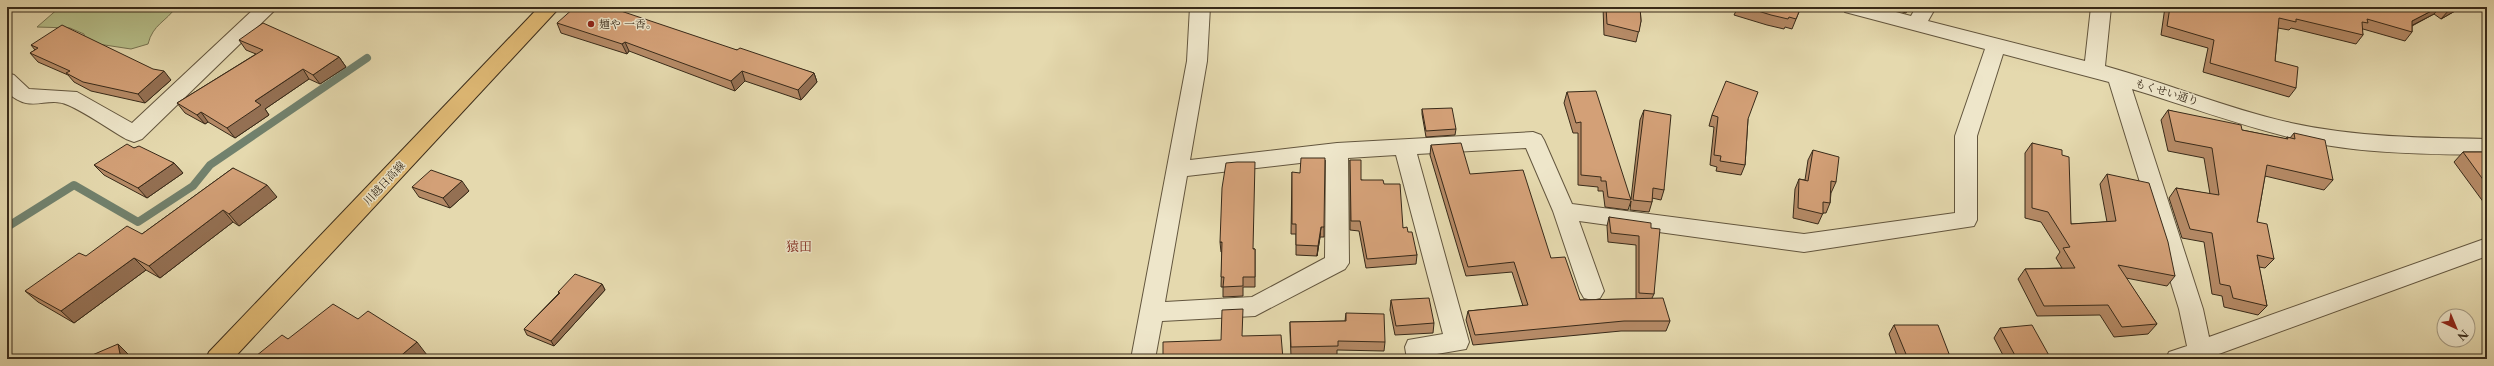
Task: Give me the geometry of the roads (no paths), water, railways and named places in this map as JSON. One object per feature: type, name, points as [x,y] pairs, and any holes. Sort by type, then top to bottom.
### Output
[{"type":"main road","name":"川越日高線","points":[[218,359],[550,7]]},
{"type":"street","points":[[7,80],[24,96],[70,97],[134,134],[268,7]]},
{"type":"street","points":[[1143,359],[1197,61],[1200,7]]},
{"type":"street","name":"もくせい通り","points":[[1852,7],[1921,16],[1996,45],[2118,77],[2289,130],[2337,139],[2426,146],[2487,147]]},
{"type":"street","points":[[2094,71],[2101,7]]},
{"type":"street","points":[[1564,211],[1804,243],[1966,220],[1966,136],[1996,45]]},
{"type":"street","points":[[2118,77],[2192,309],[2195,356],[2487,247]]},
{"type":"street","points":[[1178,169],[1337,151],[1533,140],[1564,211],[1592,291]]},
{"type":"street","points":[[1405,148],[1457,342],[1417,347],[1419,359]]},
{"type":"street","points":[[1151,312],[1255,306],[1337,263],[1337,151]]},
{"type":"waterway","points":[[7,227],[74,185],[138,222],[193,186],[210,165],[367,58]]},
{"type":"place","name":"麺や 一香。","points":[[591,24]]},
{"type":"district","name":"猿田","points":[[799,246]]}]
